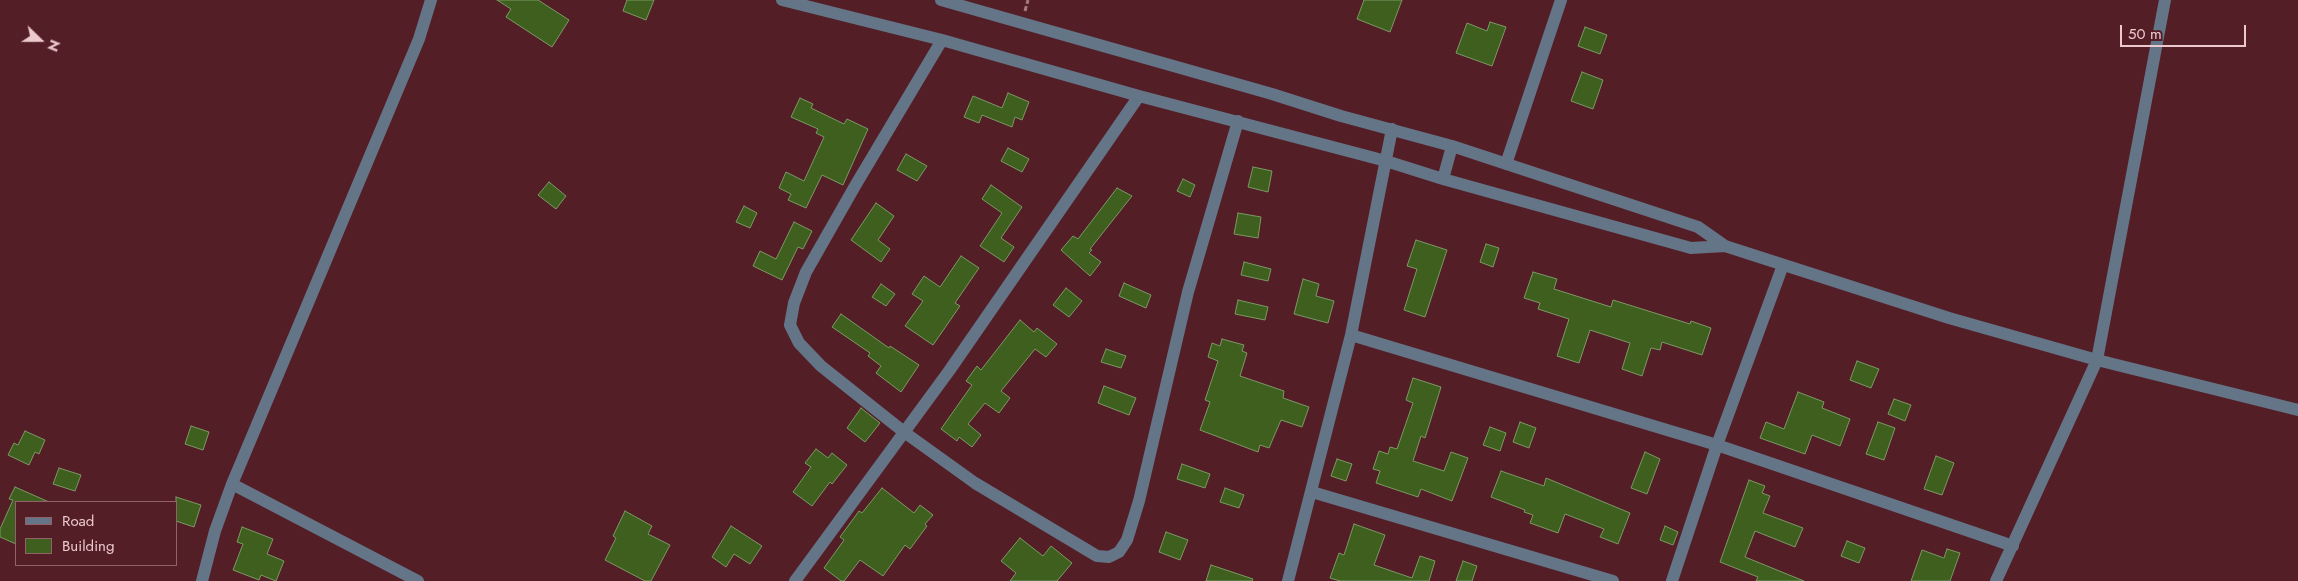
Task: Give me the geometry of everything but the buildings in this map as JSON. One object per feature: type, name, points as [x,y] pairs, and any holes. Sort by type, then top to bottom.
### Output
[{"type":"street","points":[[202,581],[215,531],[232,484],[420,39],[431,0]]},
{"type":"street","points":[[782,0],[942,40],[1139,96],[1386,161],[1443,180],[1692,248],[1725,246]]},
{"type":"street","points":[[940,0],[1272,94],[1341,116],[1452,146],[1698,227],[1725,246],[1949,318],[2097,360],[2298,410]]},
{"type":"street","points":[[1506,164],[1561,0]]},
{"type":"street","points":[[1996,581],[2097,360],[2165,0]]},
{"type":"street","points":[[942,40],[806,272],[794,303],[790,325],[799,343],[820,366],[904,432],[975,484],[1097,556],[1109,556],[1119,552],[1127,540],[1139,501],[1188,292],[1238,121]]},
{"type":"street","points":[[795,581],[949,371],[1139,96]]},
{"type":"street","points":[[1288,581],[1351,335],[1392,129]]},
{"type":"street","points":[[1443,180],[1452,146]]},
{"type":"street","points":[[1672,581],[1717,445],[1783,265]]},
{"type":"street","points":[[1351,335],[1717,445],[2013,546]]},
{"type":"street","points":[[232,484],[418,581]]},
{"type":"street","points":[[1312,492],[1613,581]]}]
